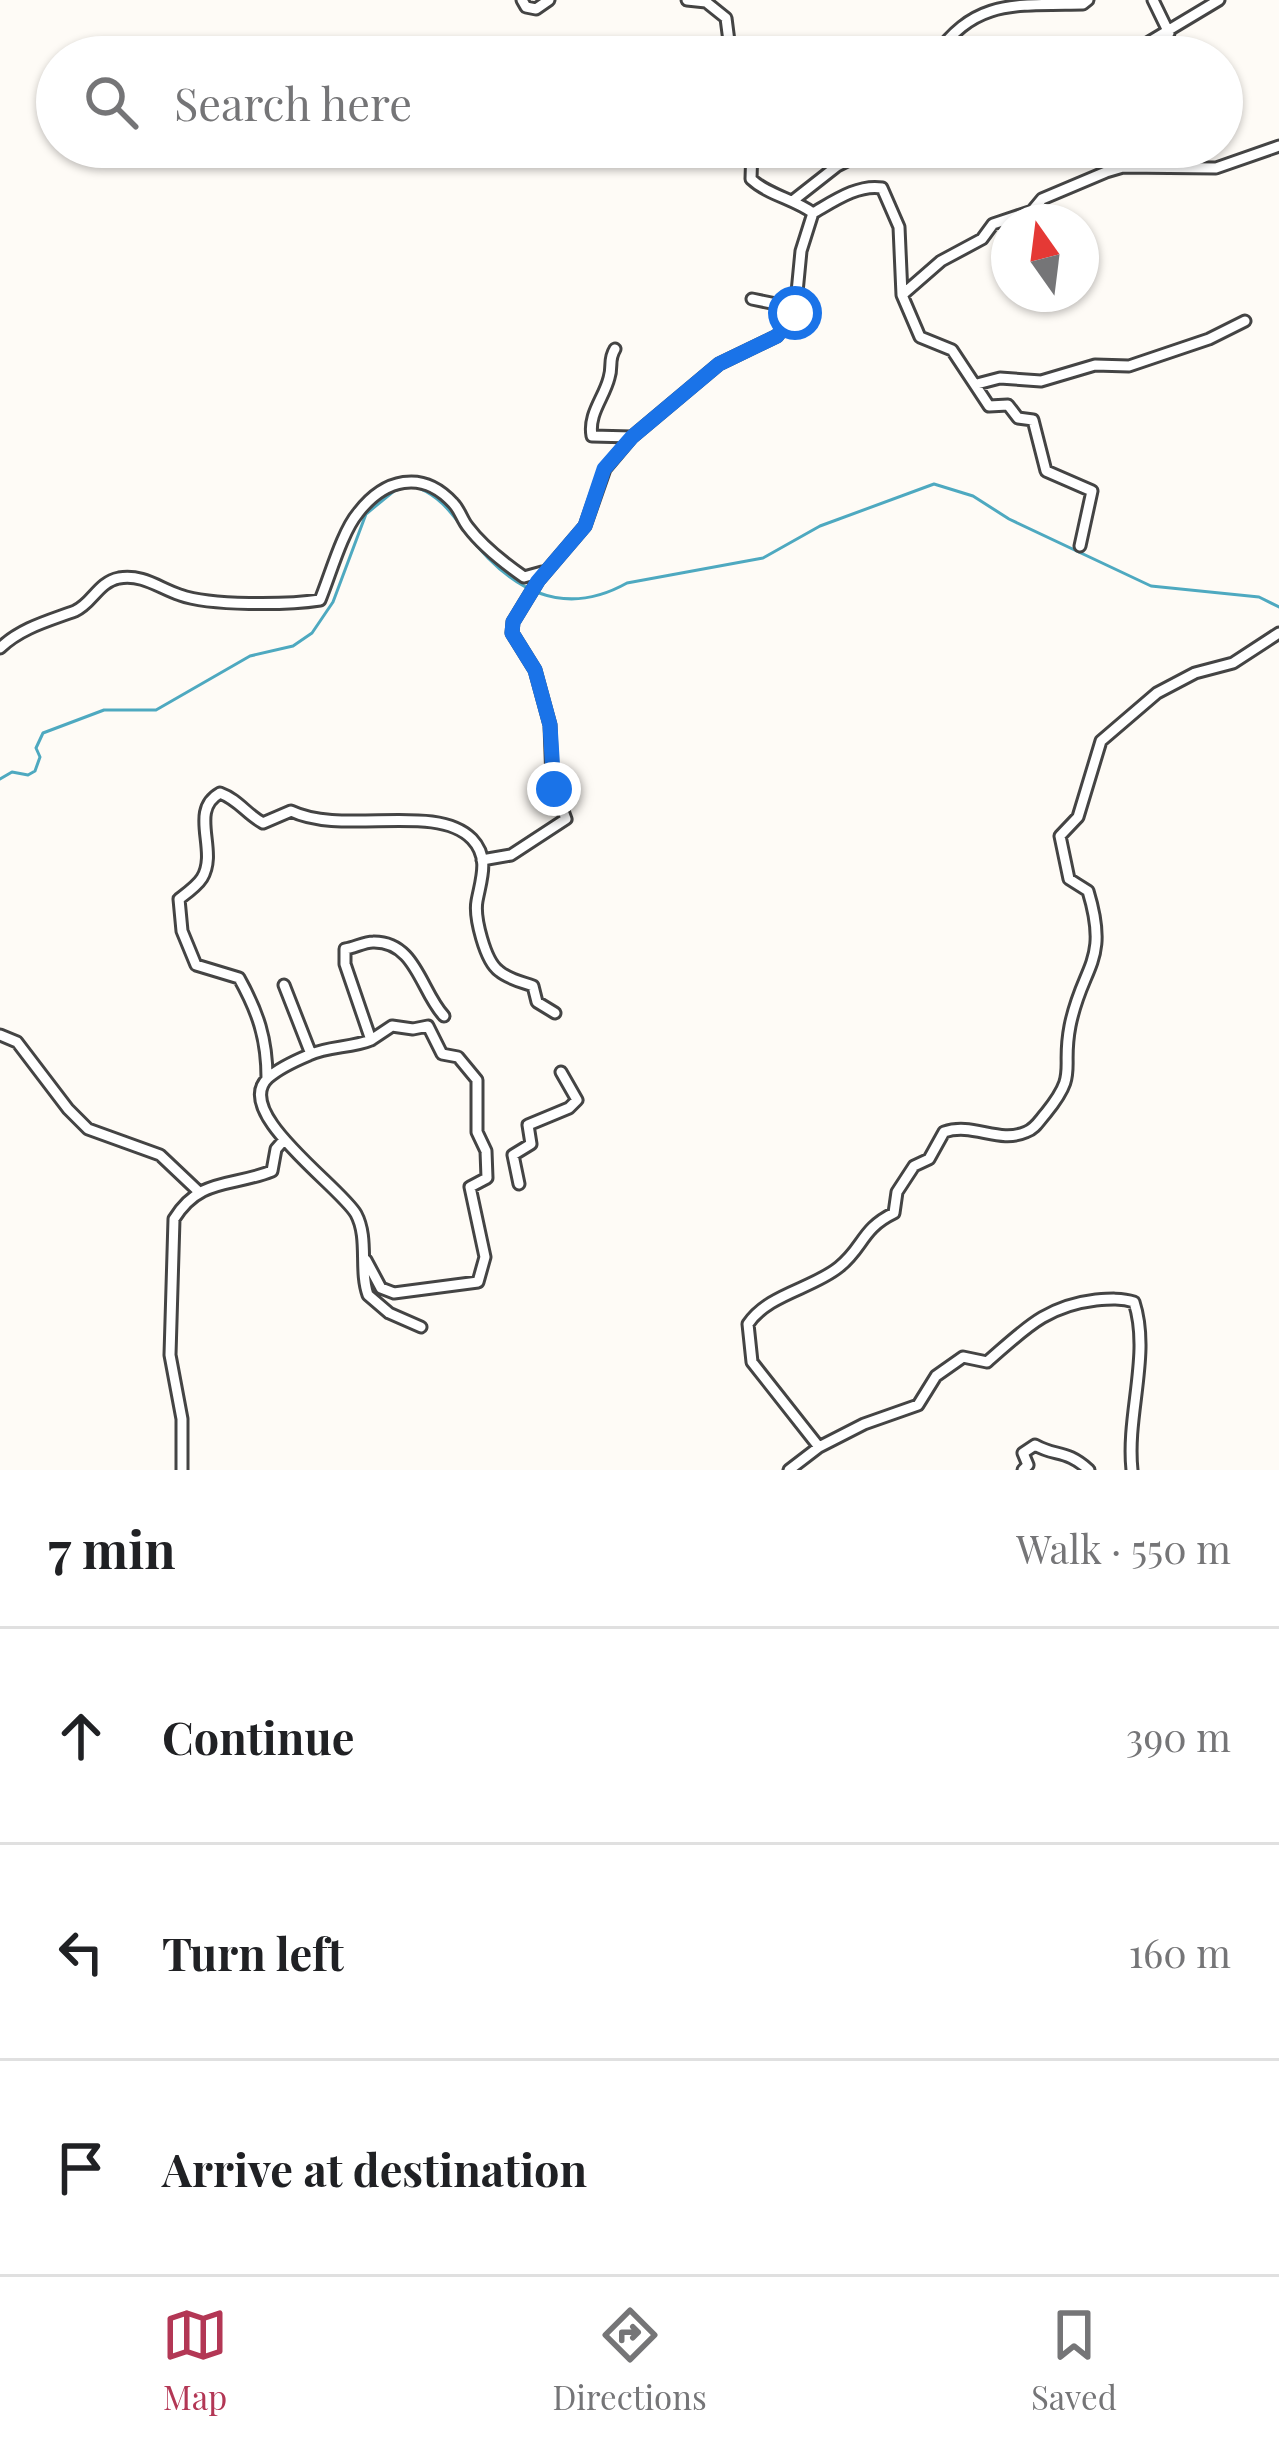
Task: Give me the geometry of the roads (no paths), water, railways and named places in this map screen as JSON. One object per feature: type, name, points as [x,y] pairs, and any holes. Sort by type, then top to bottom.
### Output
[{"type":"street","points":[[521,0],[526,7],[536,8],[549,0]]},
{"type":"street","points":[[686,0],[706,2],[726,18],[728,36]]},
{"type":"street","points":[[949,36],[967,11],[988,3],[1083,4],[1088,0]]},
{"type":"street","points":[[1154,0],[1169,33]]},
{"type":"street","points":[[1163,36],[1219,0]]},
{"type":"street","points":[[1243,159],[1279,146]]},
{"type":"street","points":[[751,168],[751,179],[757,185],[813,212]]},
{"type":"street","points":[[795,200],[840,168]]},
{"type":"street","points":[[902,295],[941,261],[982,239],[993,224],[1032,211],[1042,200],[1120,168]]},
{"type":"street","points":[[482,860],[511,855],[566,819],[552,781],[550,725],[535,670],[512,633],[513,622],[547,569],[585,526],[604,469],[632,437],[719,364],[777,336],[795,313],[801,251],[813,212],[842,196],[882,188],[899,227],[902,295],[920,337],[952,350],[989,406],[1008,405],[1018,418],[1033,420],[1046,471],[1092,491],[1080,546]]},
{"type":"street","points":[[752,299],[786,306],[795,313]]},
{"type":"street","points":[[976,384],[1000,378],[1041,381],[1095,365],[1130,366],[1209,339],[1245,321]]},
{"type":"street","points":[[615,349],[609,357],[608,383],[590,427],[592,436],[608,440],[632,437]]},
{"type":"street","points":[[0,648],[14,635],[82,609],[102,586],[119,578],[154,580],[180,595],[218,601],[320,600],[357,513],[396,483],[411,479],[438,490],[457,506],[465,525],[524,577],[547,569]]},
{"type":"street","points":[[819,1447],[752,1362],[748,1324],[768,1304],[838,1268],[872,1224],[894,1213],[897,1192],[914,1166],[928,1159],[944,1132],[985,1130],[1006,1138],[1032,1131],[1067,1087],[1070,1026],[1096,955],[1098,922],[1088,891],[1070,879],[1060,836],[1078,817],[1101,741],[1157,693],[1195,673],[1233,663],[1279,633]]},
{"type":"street","points":[[421,1327],[388,1313],[368,1295],[356,1213],[324,1176],[283,1141],[264,1107],[261,1090],[267,1078],[267,1041],[256,1008],[239,978],[196,965],[182,931],[179,899],[200,881],[207,866],[204,810],[208,800],[220,793],[240,801],[250,816],[263,823],[291,811],[313,821],[388,824],[437,819],[474,841],[485,875],[476,907],[491,963],[501,974],[533,986],[537,1002],[555,1012]]},
{"type":"street","points":[[371,1040],[344,954],[369,941],[399,950],[444,1016]]},
{"type":"street","points":[[284,986],[311,1054]]},
{"type":"street","points":[[267,1078],[311,1054],[371,1040],[392,1026],[428,1026],[442,1054],[458,1057],[477,1080],[477,1132],[486,1151],[487,1178],[470,1187],[485,1257],[478,1282],[394,1293],[381,1288],[364,1255]]},
{"type":"street","points":[[0,1035],[17,1042],[88,1129],[160,1155],[198,1192]]},
{"type":"street","points":[[519,1184],[513,1155],[531,1144],[528,1125],[577,1100],[561,1072]]},
{"type":"street","points":[[182,1470],[182,1419],[170,1355],[174,1219],[184,1202],[198,1192],[272,1172],[276,1149],[283,1141]]},
{"type":"street","points":[[789,1470],[819,1447],[864,1424],[918,1405],[936,1376],[963,1357],[987,1362],[1046,1312],[1070,1303],[1130,1299],[1142,1325],[1132,1470]]},
{"type":"street","points":[[1023,1470],[1028,1465],[1023,1453],[1035,1445],[1046,1452],[1066,1452],[1089,1470]]},
{"type":"waterway","points":[[419,488],[434,496],[500,569],[518,583],[558,598],[580,599],[627,583],[763,558],[820,526],[934,484],[973,496],[1009,519],[1151,586],[1259,597],[1279,607]]},
{"type":"waterway","points":[[0,779],[12,772],[28,775],[35,771],[40,757],[36,748],[43,733],[104,710],[156,710],[250,656],[293,646],[312,633],[333,602],[366,514],[405,487]]}]
